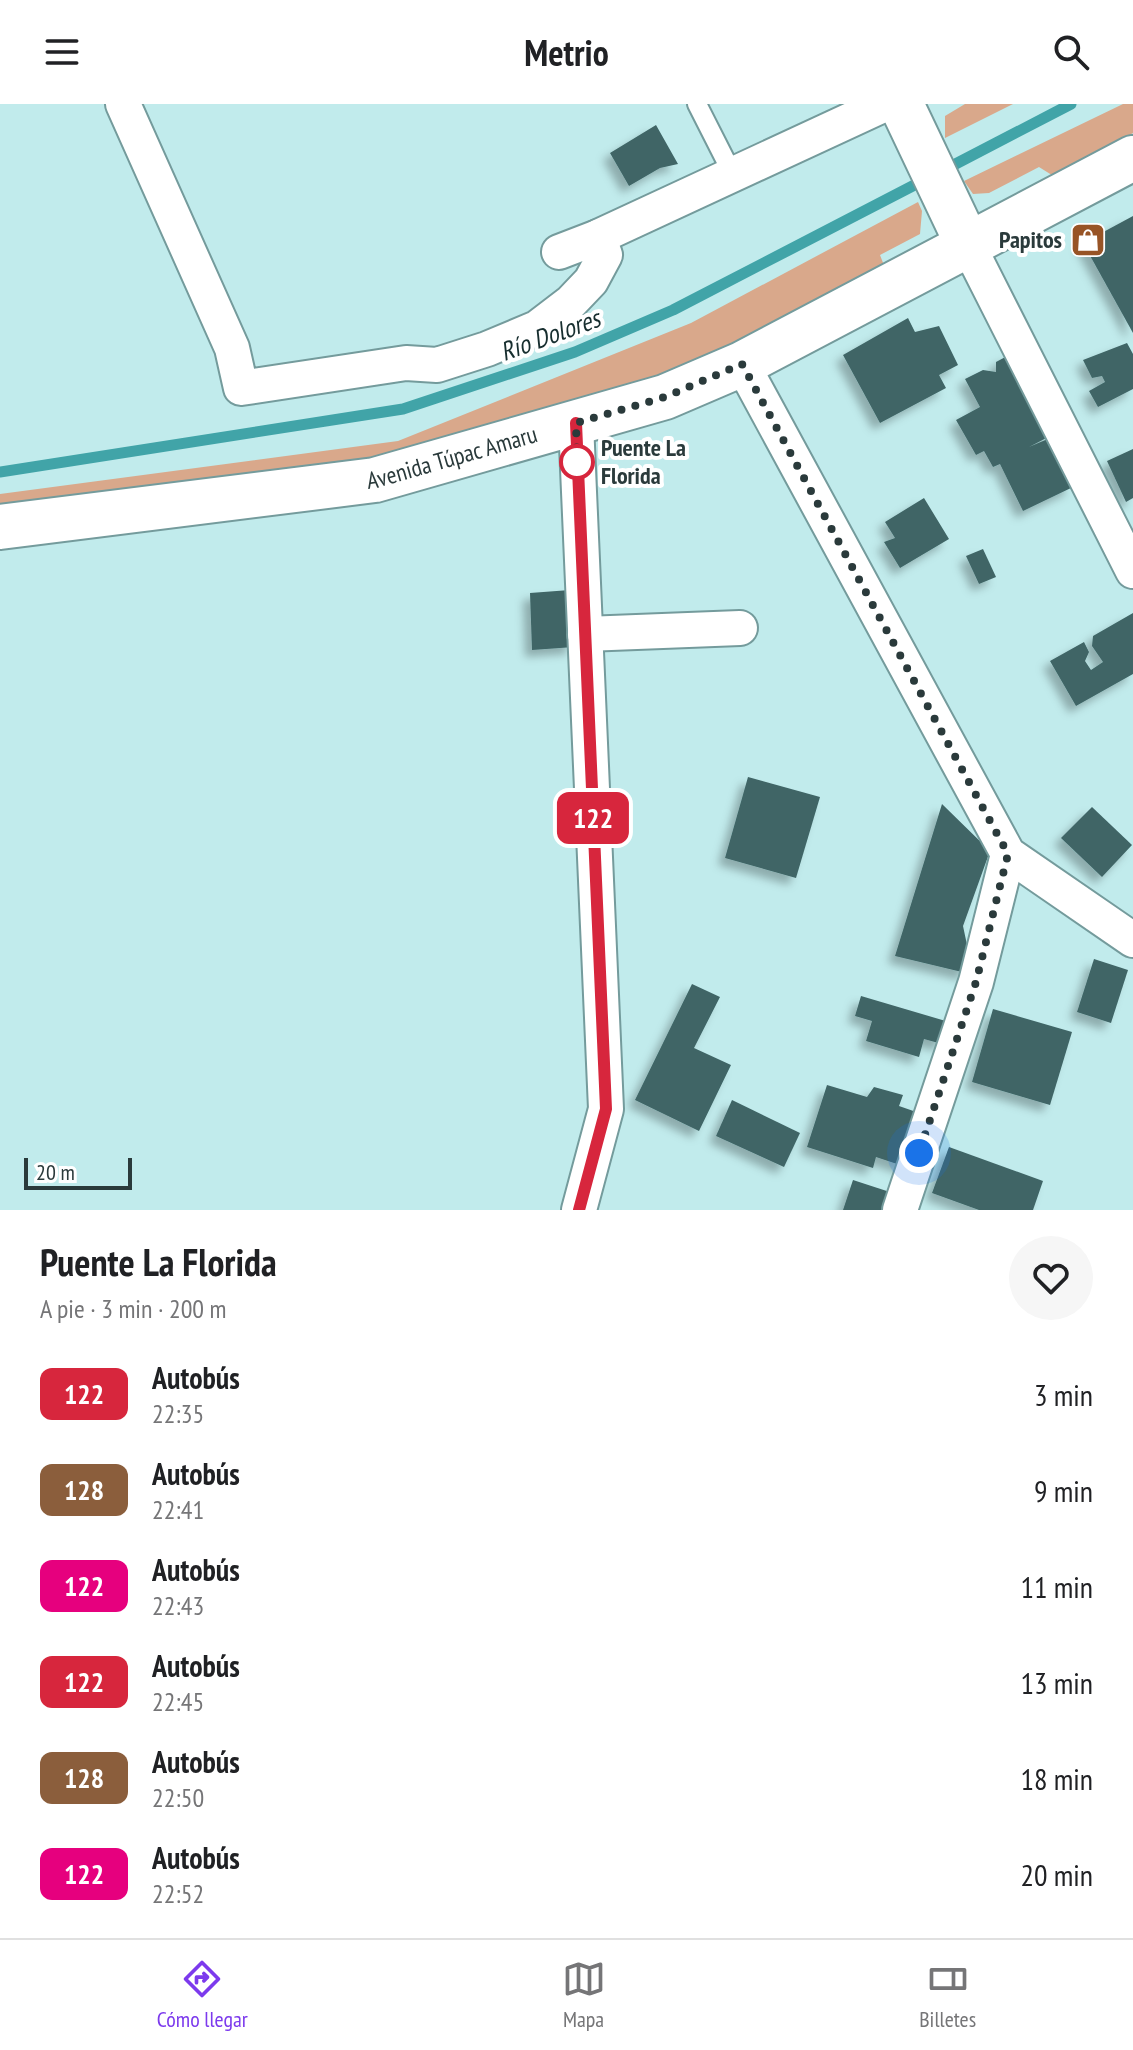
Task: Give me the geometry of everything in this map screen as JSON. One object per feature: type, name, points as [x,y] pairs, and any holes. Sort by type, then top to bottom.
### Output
[{"type":"street","points":[[123,104],[232,348],[241,388],[406,363],[437,365],[537,328],[571,302],[591,281],[605,255],[598,237]]},
{"type":"street","points":[[559,252],[733,175],[899,110],[1133,571]]},
{"type":"street","name":"Avenida Túpac Amaru","points":[[0,527],[375,480],[665,397],[742,364],[963,234],[1133,158]]},
{"type":"street","points":[[742,364],[1008,854],[1133,940]]},
{"type":"street","points":[[576,423],[606,1109],[579,1210]]},
{"type":"street","points":[[585,634],[740,628]]},
{"type":"street","points":[[900,1210],[976,982],[1008,854]]},
{"type":"lane","points":[[697,104],[733,175]]},
{"type":"shaded area","points":[[965,104],[1013,104],[945,138],[945,116]]},
{"type":"shaded area","points":[[1123,104],[1133,104],[1133,133],[1055,177],[1039,167],[989,193],[973,194],[964,181]]},
{"type":"shaded area","points":[[918,202],[922,211],[920,234],[880,255],[885,268],[701,361],[578,407],[399,457],[0,510],[0,494],[398,441],[691,323]]},
{"type":"building","points":[[656,125],[678,164],[660,168],[629,186],[610,153]]},
{"type":"building","points":[[1133,216],[1133,333],[1083,243]]},
{"type":"building","points":[[908,318],[915,332],[939,326],[958,365],[939,375],[946,388],[880,423],[843,355]]},
{"type":"building","points":[[1127,343],[1133,354],[1133,389],[1098,407],[1089,391],[1105,382],[1102,376],[1092,378],[1083,360]]},
{"type":"building","points":[[1011,354],[1054,434],[1029,447],[1050,438],[1073,487],[1023,511],[1000,464],[993,467],[984,451],[976,455],[956,420],[980,407],[965,379],[983,370],[996,372],[996,362]]},
{"type":"building","points":[[1133,449],[1133,498],[1126,502],[1107,461]]},
{"type":"building","points":[[924,498],[949,539],[900,568],[884,542],[895,538],[885,522]]},
{"type":"building","points":[[983,549],[996,577],[979,584],[966,556]]},
{"type":"building","points":[[570,590],[574,647],[532,650],[530,593]]},
{"type":"building","points":[[1133,613],[1133,674],[1076,706],[1050,661],[1084,642],[1089,652],[1085,661],[1091,670],[1103,662],[1092,646],[1093,636]]},
{"type":"building","points":[[748,777],[820,797],[796,878],[725,858]]},
{"type":"building","points":[[942,804],[990,851],[963,926],[970,959],[966,973],[895,956]]},
{"type":"building","points":[[1092,807],[1132,845],[1102,877],[1061,838]]},
{"type":"building","points":[[1094,959],[1128,970],[1111,1023],[1077,1012]]},
{"type":"building","points":[[692,984],[720,997],[694,1048],[731,1065],[699,1131],[635,1100]]},
{"type":"building","points":[[861,996],[949,1022],[942,1044],[924,1039],[919,1057],[866,1041],[872,1021],[855,1016]]},
{"type":"building","points":[[993,1009],[1072,1032],[1050,1105],[972,1082]]},
{"type":"building","points":[[827,1085],[867,1097],[874,1087],[903,1095],[899,1106],[922,1114],[906,1167],[876,1157],[873,1168],[807,1147]]},
{"type":"building","points":[[732,1100],[800,1133],[784,1167],[716,1136]]},
{"type":"building","points":[[949,1147],[1043,1181],[1033,1210],[979,1210],[932,1193]]},
{"type":"building","points":[[853,1180],[899,1195],[894,1210],[843,1210]]},
{"type":"waterway","name":"Río Dolores","points":[[944,170],[1071,104]]},
{"type":"waterway","name":"Río Dolores","points":[[0,472],[403,409],[575,352],[673,310],[928,178]]},
{"type":"bus line","name":"122","points":[[576,423],[606,1109],[579,1210]]},
{"type":"place","name":"Papitos","points":[[1088,240]]},
{"type":"place","name":"Puente La Florida","points":[[577,462]]},
{"type":"route","points":[[577,462],[576,423],[665,397],[742,364],[1008,854],[976,982],[919,1153]]}]
